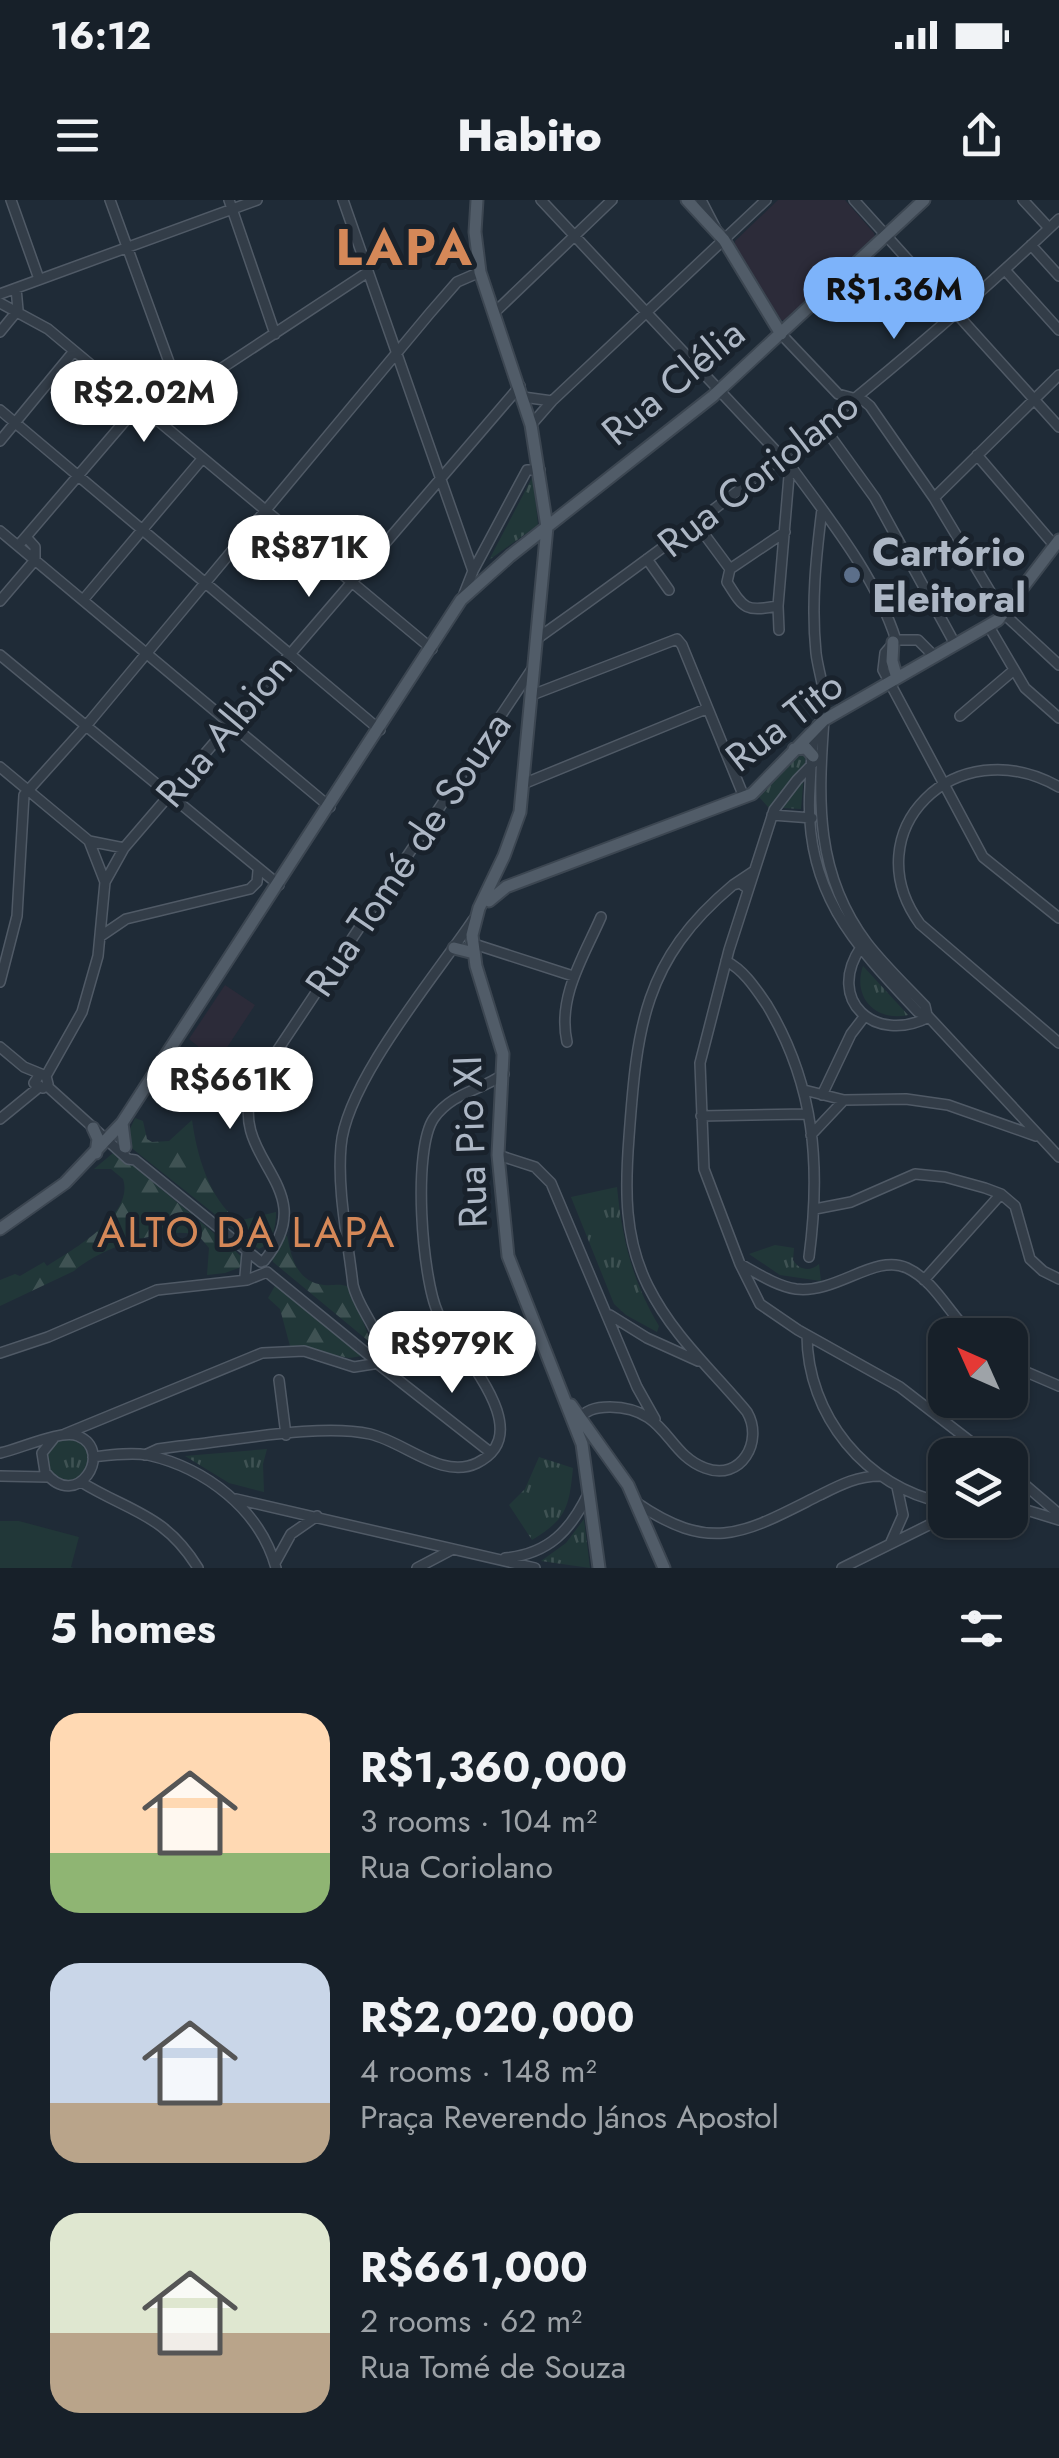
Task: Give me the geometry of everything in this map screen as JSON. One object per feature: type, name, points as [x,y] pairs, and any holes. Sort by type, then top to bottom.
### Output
[{"type":"main road","name":"Rua Pio XI","points":[[477,200],[475,232],[480,272],[530,425],[547,526],[518,821],[477,913],[473,948],[502,1046],[504,1074],[498,1155],[508,1256],[566,1398],[580,1421],[599,1568]]},
{"type":"main road","points":[[686,200],[720,236],[781,334]]},
{"type":"main road","name":"Rua Clélia","points":[[0,1229],[48,1196],[96,1153],[121,1124],[462,600],[515,552],[720,390],[924,200]]},
{"type":"main road","points":[[543,496],[558,506],[572,508]]},
{"type":"main road","name":"Rua Tito","points":[[506,887],[752,794],[820,723],[1003,613],[1057,542]]},
{"type":"main road","points":[[515,552],[529,551],[545,560]]},
{"type":"main road","points":[[893,680],[894,641]]},
{"type":"main road","points":[[794,748],[806,748],[815,759]]},
{"type":"main road","points":[[454,948],[473,948],[490,899],[506,887],[494,877]]},
{"type":"main road","points":[[96,1153],[95,1129],[121,1124],[125,1148]]},
{"type":"main road","points":[[580,1421],[615,1466],[637,1503],[664,1568]]},
{"type":"main road","points":[[587,1467],[599,1461],[615,1466]]},
{"type":"street","points":[[11,200],[40,279]]},
{"type":"street","points":[[110,200],[181,395]]},
{"type":"street","points":[[0,294],[127,248],[231,204],[257,200]]},
{"type":"street","points":[[343,200],[473,571]]},
{"type":"street","points":[[541,200],[794,470],[876,595],[894,641],[918,640],[934,656]]},
{"type":"street","points":[[494,313],[612,200]]},
{"type":"street","points":[[702,200],[720,236]]},
{"type":"street","points":[[530,425],[648,313],[720,236],[766,200]]},
{"type":"street","points":[[854,200],[1059,427]]},
{"type":"street","points":[[1023,200],[1049,228]]},
{"type":"street","points":[[231,204],[275,334]]},
{"type":"street","name":"Rua Coriolano","points":[[538,638],[784,458],[957,313],[1059,219]]},
{"type":"street","points":[[1031,245],[1059,276]]},
{"type":"street","points":[[1004,270],[1059,330]]},
{"type":"street","points":[[128,416],[146,425],[181,395],[368,272]]},
{"type":"street","points":[[0,982],[17,916],[22,801],[28,791],[457,282],[480,272]]},
{"type":"street","points":[[0,332],[18,310],[16,288]]},
{"type":"street","points":[[0,303],[18,310],[74,351],[432,649]]},
{"type":"street","points":[[781,334],[838,394],[870,406],[934,498],[1003,613],[1059,665]]},
{"type":"street","points":[[0,440],[74,351]]},
{"type":"street","points":[[934,498],[1059,375]]},
{"type":"street","points":[[521,391],[552,401]]},
{"type":"street","name":"Rua Albion","points":[[105,882],[124,848],[441,476],[521,391]]},
{"type":"street","points":[[18,546],[138,404]]},
{"type":"street","points":[[0,410],[380,730]]},
{"type":"street","points":[[823,426],[875,498],[955,644]]},
{"type":"street","points":[[977,455],[1057,542]]},
{"type":"street","points":[[82,600],[202,458]]},
{"type":"street","points":[[462,600],[473,571],[528,470],[540,470]]},
{"type":"street","points":[[779,630],[790,476],[794,470]]},
{"type":"street","points":[[822,509],[813,604],[824,703],[815,759],[815,818],[819,848],[834,896],[863,946],[918,1012],[928,1016],[1059,1157]]},
{"type":"street","points":[[696,523],[730,570]]},
{"type":"street","points":[[0,531],[330,807]]},
{"type":"street","points":[[778,606],[747,609],[727,582],[730,570],[785,532]]},
{"type":"street","points":[[0,601],[35,560],[35,547],[26,537]]},
{"type":"street","points":[[647,559],[669,590]]},
{"type":"street","points":[[988,625],[1024,688],[1059,718]]},
{"type":"street","points":[[532,695],[674,638],[682,645],[741,795]]},
{"type":"street","points":[[0,655],[279,885]]},
{"type":"street","name":"Rua Tomé de Souza","points":[[263,1267],[280,1234],[285,1204],[250,1133],[247,1110],[254,1087],[536,663]]},
{"type":"street","points":[[960,716],[1014,670]]},
{"type":"street","points":[[893,680],[983,857],[1059,918]]},
{"type":"street","points":[[824,703],[838,712]]},
{"type":"street","points":[[524,782],[706,709]]},
{"type":"street","points":[[815,759],[772,814],[726,961],[700,1062],[704,1169],[740,1264],[760,1304],[900,1387],[966,1438]]},
{"type":"street","points":[[0,768],[90,841],[124,848]]},
{"type":"street","points":[[1059,787],[1038,775],[1004,768],[975,770],[943,783],[918,807],[901,848],[902,890],[910,911],[935,940],[1059,1043]]},
{"type":"street","points":[[772,814],[815,818]]},
{"type":"street","points":[[0,1119],[40,1081],[72,1033],[86,1001],[101,936],[105,882],[90,841]]},
{"type":"street","points":[[498,1155],[535,1167],[551,1183],[637,1387],[656,1422],[693,1461],[711,1470],[727,1470],[739,1464],[751,1449],[754,1432],[747,1412],[675,1330],[647,1284],[627,1213],[626,1180],[636,1046],[647,1002],[673,951],[703,912],[754,870]]},
{"type":"street","points":[[101,936],[126,919],[250,889],[257,882],[258,871]]},
{"type":"street","points":[[733,885],[744,884],[748,889]]},
{"type":"street","points":[[250,889],[268,902]]},
{"type":"street","points":[[104,905],[126,919]]},
{"type":"street","points":[[0,1453],[90,1426],[262,1353],[304,1351],[359,1368],[375,1358],[381,1340],[357,1300],[354,1284],[341,1178],[341,1142],[366,1076],[477,913]]},
{"type":"street","points":[[567,1042],[564,1019],[573,976],[601,917]]},
{"type":"street","points":[[863,946],[848,982],[864,1017],[894,1028],[915,1024],[928,1016]]},
{"type":"street","points":[[473,948],[573,976]]},
{"type":"street","points":[[726,961],[737,966],[790,1044],[804,1090],[812,1135],[815,1210],[809,1257]]},
{"type":"street","points":[[822,1094],[851,1034],[864,1017]]},
{"type":"street","points":[[0,1047],[490,1452]]},
{"type":"street","points":[[146,1455],[180,1446],[345,1431],[371,1434],[406,1446],[452,1468],[478,1462],[490,1452],[500,1427],[495,1404],[445,1327],[432,1296],[421,1173],[431,1122],[458,1094],[504,1074]]},
{"type":"street","points":[[482,1086],[500,1097]]},
{"type":"street","points":[[804,1090],[844,1100],[906,1099],[948,1105],[1038,1136]]},
{"type":"street","points":[[812,1135],[844,1100]]},
{"type":"street","points":[[701,1116],[808,1114]]},
{"type":"street","points":[[109,1138],[128,1159],[135,1160]]},
{"type":"street","points":[[815,1210],[851,1202],[914,1174],[945,1177],[1001,1194],[1019,1213],[1030,1259],[1059,1279]]},
{"type":"street","points":[[924,1280],[1001,1194]]},
{"type":"street","points":[[243,1278],[247,1253]]},
{"type":"street","points":[[740,1264],[773,1282],[798,1289],[839,1284],[885,1264],[903,1266],[924,1280],[957,1318]]},
{"type":"street","points":[[0,1353],[48,1338],[157,1290],[243,1278],[263,1267]]},
{"type":"street","points":[[608,1314],[701,1363]]},
{"type":"street","points":[[658,1343],[675,1330]]},
{"type":"street","points":[[807,1335],[807,1356],[826,1414],[880,1476],[928,1497]]},
{"type":"street","points":[[807,1356],[820,1342]]},
{"type":"street","points":[[1028,1373],[1059,1386]]},
{"type":"street","points":[[279,1380],[286,1435]]},
{"type":"street","points":[[580,1421],[599,1407],[634,1410],[656,1422]]},
{"type":"street","points":[[0,1476],[48,1478],[64,1486],[81,1482],[92,1469],[93,1457],[86,1440],[90,1426]]},
{"type":"street","points":[[48,1478],[42,1460],[45,1448],[59,1436],[86,1440]]},
{"type":"street","points":[[176,1464],[174,1458],[180,1446]]},
{"type":"street","points":[[93,1457],[146,1455],[176,1464],[236,1499],[534,1568]]},
{"type":"street","points":[[854,1478],[862,1459]]},
{"type":"street","points":[[637,1503],[666,1522],[700,1534],[730,1534],[761,1524],[854,1478],[880,1476]]},
{"type":"street","points":[[81,1482],[152,1516],[183,1546],[198,1568]]},
{"type":"street","points":[[889,1544],[903,1515],[898,1487]]},
{"type":"street","points":[[1028,1488],[1059,1517]]},
{"type":"street","points":[[495,1558],[531,1554],[559,1538],[571,1525],[590,1489]]},
{"type":"street","points":[[236,1499],[276,1566]]},
{"type":"street","points":[[1028,1509],[1059,1517]]},
{"type":"street","points":[[276,1566],[291,1534],[317,1516]]},
{"type":"street","points":[[651,1536],[656,1527],[666,1522]]},
{"type":"street","points":[[842,1568],[928,1525]]},
{"type":"street","points":[[416,1568],[453,1549]]},
{"type":"shaded area","points":[[778,200],[845,200],[875,237],[787,320],[781,320],[735,246],[735,241]]},
{"type":"shaded area","points":[[225,985],[255,1005],[224,1052],[227,1055],[218,1063],[189,1039]]},
{"type":"green space","points":[[533,476],[538,525],[489,560]]},
{"type":"green space","points":[[806,751],[801,809],[768,807],[759,797],[799,753]]},
{"type":"green space","points":[[863,966],[908,1015],[886,1015],[869,1005],[861,988]]},
{"type":"green space","points":[[135,1118],[143,1121],[147,1139],[152,1142],[169,1141],[192,1120],[206,1175],[228,1212],[238,1221],[276,1212],[268,1243],[259,1249],[124,1142]]},
{"type":"green space","points":[[113,1153],[233,1249],[243,1258],[244,1266],[207,1275],[209,1248],[198,1235],[168,1233],[115,1247],[0,1306],[0,1280],[20,1276],[44,1262],[47,1266],[99,1230],[120,1206],[123,1179],[111,1169],[94,1169]]},
{"type":"green space","points":[[617,1187],[630,1259],[659,1326],[657,1332],[614,1304],[571,1197]]},
{"type":"green space","points":[[287,1235],[293,1259],[307,1279],[349,1287],[372,1344],[273,1262],[271,1256]]},
{"type":"green space","points":[[775,1245],[794,1248],[793,1260],[801,1268],[819,1264],[821,1281],[780,1275],[749,1254]]},
{"type":"green space","points":[[276,1284],[362,1356],[349,1358],[290,1346],[280,1309],[268,1298]]},
{"type":"green space","points":[[68,1437],[84,1443],[90,1459],[84,1475],[68,1481],[52,1475],[46,1459],[52,1443]]},
{"type":"green space","points":[[267,1449],[264,1492],[229,1483],[185,1456]]},
{"type":"green space","points":[[539,1457],[573,1468],[564,1511],[532,1540],[509,1505],[525,1489]]},
{"type":"green space","points":[[584,1519],[590,1568],[541,1561],[566,1543]]},
{"type":"green space","points":[[0,1521],[19,1521],[79,1537],[71,1567],[74,1568],[0,1568]]},
{"type":"place","name":"Cartório Eleitoral","points":[[852,575]]},
{"type":"district","name":"LAPA","points":[[405,247]]},
{"type":"district","name":"ALTO DA LAPA","points":[[247,1232]]}]
